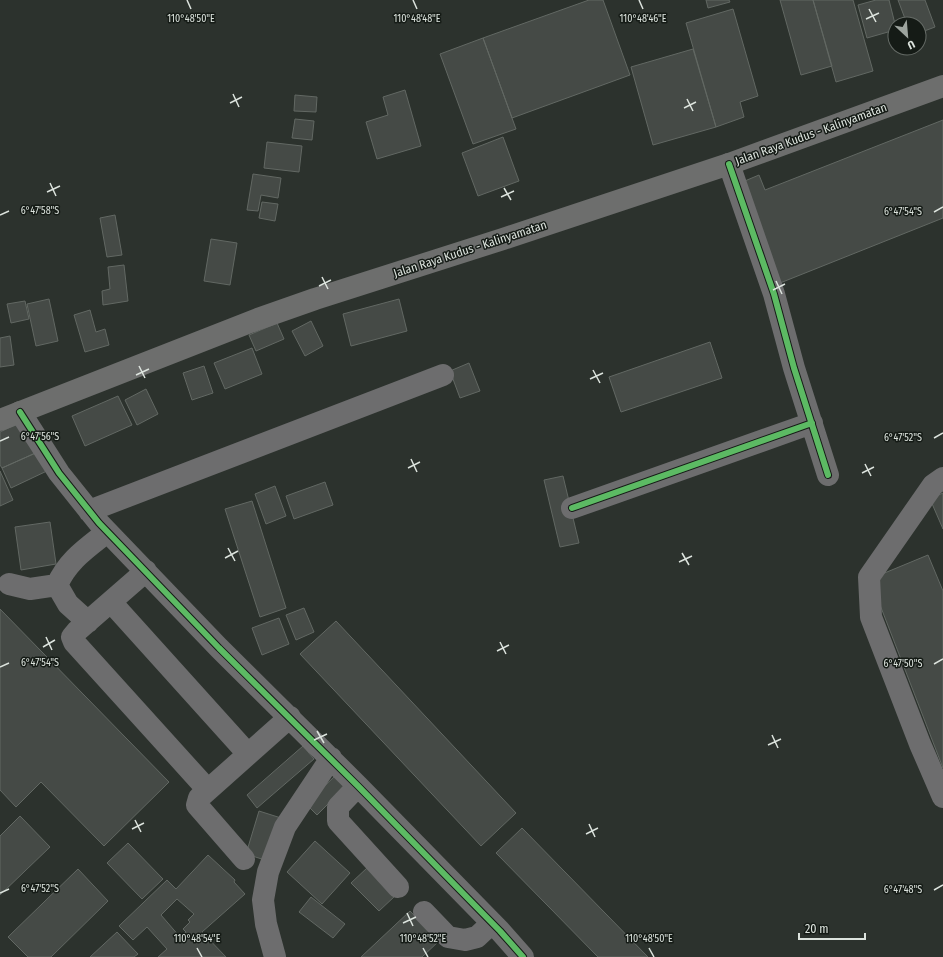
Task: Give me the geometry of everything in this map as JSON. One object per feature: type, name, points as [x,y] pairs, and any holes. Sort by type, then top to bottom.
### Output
[{"type":"main road","name":"Jalan Raya Kudus - Kalinyamatan","points":[[10,416],[258,319],[729,164],[943,86]]},
{"type":"street","points":[[729,164],[774,294],[794,368],[828,475]]},
{"type":"street","points":[[89,510],[443,375]]},
{"type":"street","points":[[10,416],[108,532],[220,648],[331,758],[492,923],[523,957]]},
{"type":"street","points":[[572,508],[812,423]]},
{"type":"street","points":[[943,478],[933,485],[869,577],[871,617],[920,744],[943,797]]},
{"type":"street","points":[[57,585],[62,573],[76,557],[108,532]]},
{"type":"street","points":[[146,571],[72,637],[74,642],[208,790]]},
{"type":"street","points":[[9,584],[30,589],[57,585]]},
{"type":"street","points":[[57,585],[68,604],[88,622]]},
{"type":"street","points":[[111,602],[248,754]]},
{"type":"street","points":[[244,859],[196,805],[199,798],[290,717]]},
{"type":"street","points":[[275,957],[266,924],[263,900],[268,872],[285,827],[331,758]]},
{"type":"street","points":[[358,786],[338,807],[338,821],[398,887]]},
{"type":"street","points":[[424,912],[448,937],[466,940],[477,937],[492,923]]},
{"type":"building","points":[[589,0],[603,0],[630,75],[512,118],[483,38]]},
{"type":"building","points":[[706,0],[729,0],[730,2],[708,8]]},
{"type":"building","points":[[780,0],[813,0],[832,66],[801,75]]},
{"type":"building","points":[[813,0],[853,0],[873,71],[836,82]]},
{"type":"building","points":[[876,0],[889,0],[893,16],[887,16],[887,32],[867,38],[858,5]]},
{"type":"building","points":[[898,0],[925,0],[935,27],[927,30],[927,16],[904,16]]},
{"type":"building","points":[[733,9],[758,96],[740,102],[744,117],[716,127],[686,23]]},
{"type":"building","points":[[483,38],[516,129],[473,144],[440,54]]},
{"type":"building","points":[[693,49],[716,127],[653,145],[631,67]]},
{"type":"building","points":[[405,90],[421,146],[377,159],[366,122],[388,115],[383,97]]},
{"type":"building","points":[[295,95],[317,97],[316,112],[294,111]]},
{"type":"building","points":[[295,119],[314,121],[312,140],[292,138]]},
{"type":"building","points":[[943,120],[943,218],[780,283],[740,183],[759,175],[765,190]]},
{"type":"building","points":[[503,137],[519,181],[478,196],[462,153]]},
{"type":"building","points":[[267,142],[302,146],[299,172],[264,168]]},
{"type":"building","points":[[253,174],[281,178],[278,198],[261,195],[258,211],[247,210]]},
{"type":"building","points":[[262,202],[278,204],[275,221],[259,218]]},
{"type":"building","points":[[115,215],[122,255],[107,257],[100,218]]},
{"type":"building","points":[[211,239],[237,243],[230,285],[204,281]]},
{"type":"building","points":[[124,265],[128,301],[103,305],[102,291],[110,289],[108,267]]},
{"type":"building","points":[[49,299],[58,341],[36,346],[27,304]]},
{"type":"building","points":[[399,299],[407,331],[351,346],[343,314]]},
{"type":"building","points":[[25,301],[29,319],[11,323],[7,304]]},
{"type":"building","points":[[90,310],[96,332],[105,329],[109,345],[85,352],[74,315]]},
{"type":"building","points":[[311,321],[323,346],[305,356],[292,331]]},
{"type":"building","points":[[277,323],[284,339],[256,351],[249,335]]},
{"type":"building","points":[[10,336],[14,365],[0,367],[0,338]]},
{"type":"building","points":[[710,342],[722,378],[621,412],[609,377]]},
{"type":"building","points":[[252,348],[262,374],[225,389],[214,363]]},
{"type":"building","points":[[469,363],[480,391],[460,398],[450,371]]},
{"type":"building","points":[[204,366],[213,393],[192,400],[183,373]]},
{"type":"building","points":[[146,389],[158,414],[137,425],[125,400]]},
{"type":"building","points":[[118,396],[132,425],[85,446],[72,416]]},
{"type":"building","points":[[19,423],[40,451],[2,468],[0,465],[0,432]]},
{"type":"building","points":[[40,451],[49,470],[11,488],[2,468]]},
{"type":"building","points":[[0,471],[13,500],[0,506]]},
{"type":"building","points":[[563,476],[579,543],[560,547],[544,480]]},
{"type":"building","points":[[325,482],[333,505],[294,519],[286,496]]},
{"type":"building","points":[[275,486],[286,516],[266,524],[255,494]]},
{"type":"building","points":[[943,493],[943,529],[930,499]]},
{"type":"building","points":[[252,501],[286,608],[260,617],[225,509]]},
{"type":"building","points":[[50,522],[56,564],[21,570],[15,527]]},
{"type":"building","points":[[928,555],[943,591],[943,768],[870,579]]},
{"type":"building","points":[[304,608],[314,632],[296,640],[286,615]]},
{"type":"building","points":[[0,609],[169,782],[104,846],[41,782],[16,807],[0,790]]},
{"type":"building","points":[[279,618],[289,644],[262,655],[252,628]]},
{"type":"building","points":[[336,621],[516,813],[481,846],[300,654]]},
{"type":"building","points":[[303,746],[314,759],[257,808],[247,795]]},
{"type":"building","points":[[337,774],[347,785],[317,815],[306,804]]},
{"type":"building","points":[[259,811],[281,818],[268,861],[246,854]]},
{"type":"building","points":[[20,816],[50,847],[0,895],[0,836]]},
{"type":"building","points":[[522,828],[648,957],[598,957],[496,853]]},
{"type":"building","points":[[315,841],[350,873],[322,904],[287,872]]},
{"type":"building","points":[[128,843],[163,879],[142,899],[107,863]]},
{"type":"building","points":[[208,855],[235,880],[234,882],[245,894],[202,932],[226,957],[158,957],[167,949],[147,927],[133,940],[119,926],[167,880],[176,889]],"holes":[[[177,899],[194,914],[188,920],[190,922],[183,929],[186,932],[180,937],[161,915]]]},
{"type":"building","points":[[368,867],[395,896],[379,911],[351,883]]},
{"type":"building","points":[[78,869],[108,901],[51,957],[28,957],[8,937]]},
{"type":"building","points":[[311,897],[345,924],[333,938],[299,912]]},
{"type":"building","points":[[410,911],[439,941],[422,957],[361,957]]},
{"type":"building","points":[[117,932],[138,954],[134,957],[90,957]]},
{"type":"cycle path","points":[[729,164],[774,294],[794,368],[828,475]]},
{"type":"cycle path","points":[[20,412],[59,473],[99,523],[219,648],[358,786],[500,931],[523,957]]},
{"type":"cycle path","points":[[572,508],[812,423]]}]
